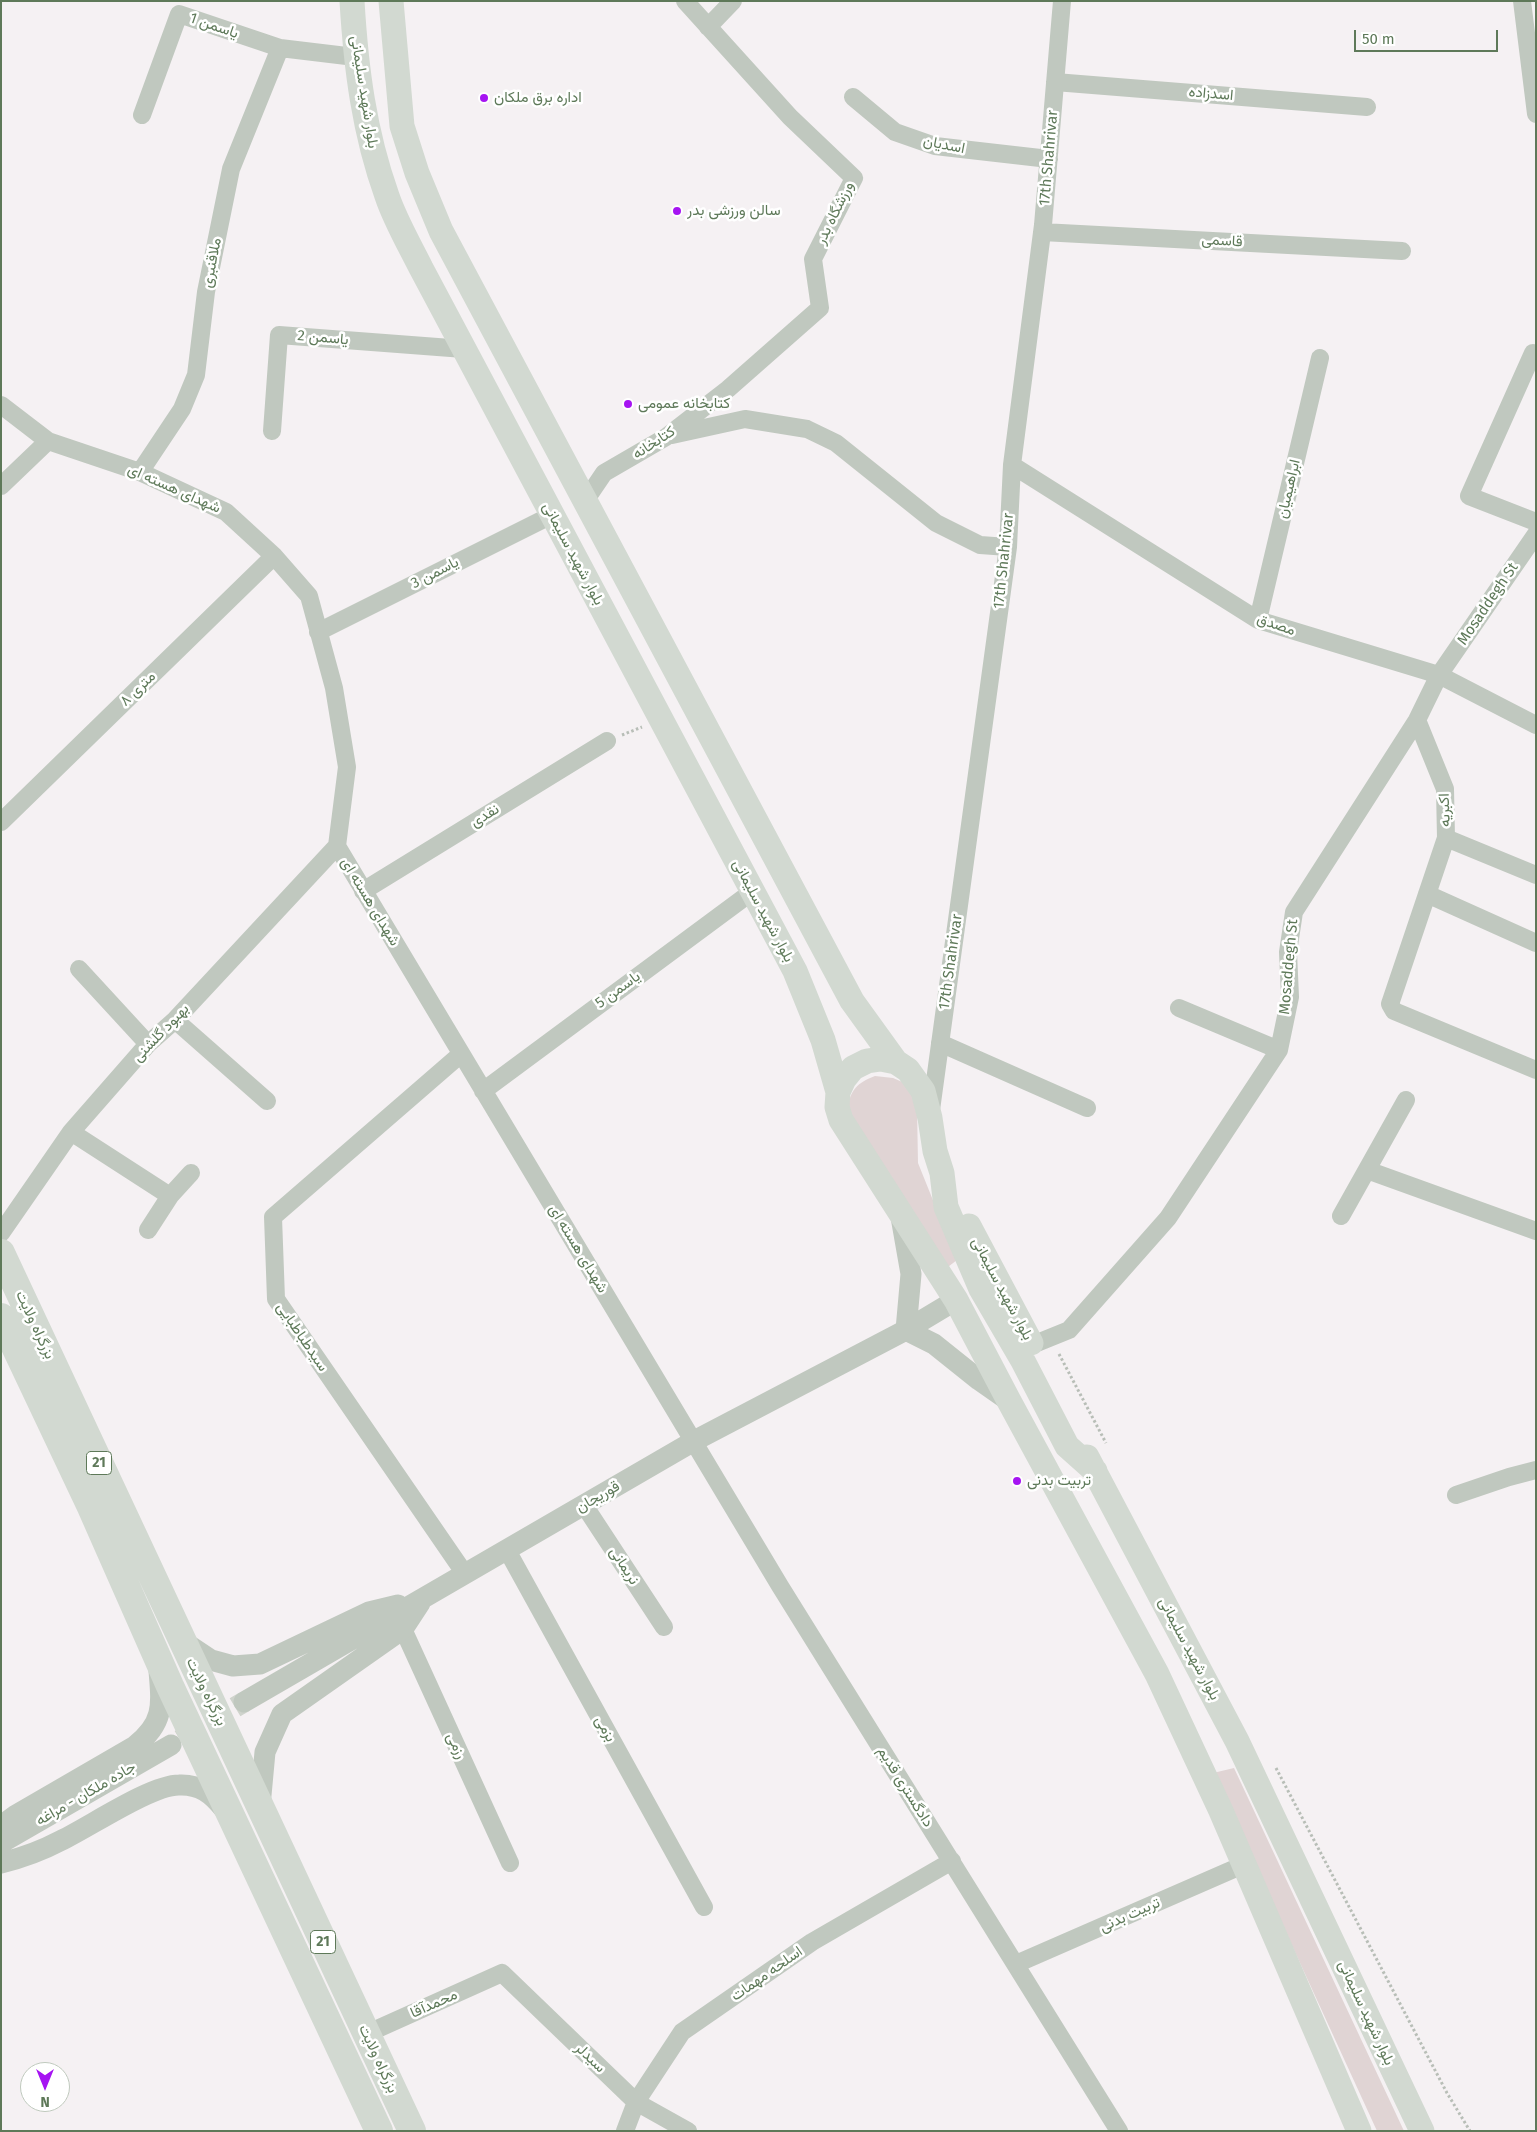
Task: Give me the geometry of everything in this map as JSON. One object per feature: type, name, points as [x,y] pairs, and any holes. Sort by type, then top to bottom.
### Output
[{"type":"highway","name":"بزرگراه ولایت","points":[[1,1253],[412,2131]]},
{"type":"highway","name":"بزرگراه ولایت","points":[[1,1317],[91,1507],[206,1764],[379,2131]]},
{"type":"main road","name":"بلوار شهید سلیمانی","points":[[352,1],[356,57],[367,132],[387,197],[421,268],[795,971],[823,1040],[838,1092],[837,1107],[841,1120],[956,1300]]},
{"type":"main road","points":[[391,1],[402,126],[417,174],[441,231],[852,1001],[896,1062],[908,1070],[923,1091],[930,1118],[935,1151],[942,1173],[946,1207],[981,1289],[1023,1361],[1067,1446],[1095,1471]]},
{"type":"main road","points":[[838,1092],[844,1079],[854,1068],[867,1061],[882,1059],[896,1062]]},
{"type":"main road","name":"بلوار شهید سلیمانی","points":[[942,1173],[1032,1345],[1048,1383],[1237,1741],[1422,2131]]},
{"type":"main road","points":[[981,1289],[956,1300],[1157,1674],[1359,2131]]},
{"type":"street","name":"ورزشگاه بدر","points":[[685,1],[790,118],[854,178],[813,259],[820,308],[728,389]]},
{"type":"street","points":[[708,27],[733,1]]},
{"type":"street","name":"17th Shahrivar","points":[[930,1118],[1008,547],[1012,465],[1042,232],[1062,1]]},
{"type":"street","points":[[1522,1],[1536,114]]},
{"type":"street","name":"یاسمن 1","points":[[142,115],[179,14],[280,48],[356,57]]},
{"type":"street","name":"ملاقنبری","points":[[140,472],[182,409],[196,375],[206,292],[232,169],[280,48]]},
{"type":"street","name":"اسدزاده","points":[[1055,82],[1368,107]]},
{"type":"street","name":"اسدیان","points":[[853,97],[895,132],[935,146],[1049,159]]},
{"type":"street","name":"قاسمی","points":[[1042,232],[1402,251]]},
{"type":"street","name":"یاسمن 2","points":[[272,431],[279,334],[464,349]]},
{"type":"street","points":[[1533,353],[1469,496],[1536,522]]},
{"type":"street","name":"ابراهیمیان","points":[[1258,620],[1320,358]]},
{"type":"street","name":"کتابخانه","points":[[585,501],[604,473],[666,437],[728,389]]},
{"type":"street","name":"شهدای هسته ای","points":[[1,405],[48,441],[140,472],[226,512],[274,556],[309,596],[334,688],[347,767],[337,846],[694,1441]]},
{"type":"street","points":[[666,437],[745,419],[807,429],[836,443],[936,523],[980,544],[1008,547]]},
{"type":"street","points":[[1,486],[48,441]]},
{"type":"street","name":"مصدق","points":[[1012,465],[1258,620],[1439,675],[1536,725]]},
{"type":"street","name":"یاسمن 3","points":[[318,632],[552,515]]},
{"type":"street","name":"Mosaddegh St","points":[[1032,1345],[1070,1330],[1168,1218],[1279,1050],[1290,997],[1288,952],[1294,912],[1417,720],[1439,675],[1536,534]]},
{"type":"street","name":"۸ متری","points":[[1,822],[274,556]]},
{"type":"street","name":"اکبریه","points":[[1417,720],[1445,789],[1446,838],[1536,876]]},
{"type":"street","name":"نقدی","points":[[363,891],[607,741]]},
{"type":"street","points":[[1446,838],[1392,993],[1390,1004],[1394,1011],[1536,1070]]},
{"type":"street","name":"بهبود گلشنی","points":[[1,1232],[71,1132],[148,1044],[175,1020],[337,846]]},
{"type":"street","name":"یاسمن 5","points":[[483,1091],[753,891]]},
{"type":"street","points":[[1427,894],[1536,943]]},
{"type":"street","points":[[79,969],[148,1044]]},
{"type":"street","points":[[1179,1008],[1279,1050]]},
{"type":"street","points":[[175,1020],[267,1101]]},
{"type":"street","points":[[940,1043],[1087,1108]]},
{"type":"street","name":"سیدطباطبایی","points":[[461,1054],[273,1217],[276,1299],[465,1574]]},
{"type":"street","points":[[1341,1216],[1406,1100]]},
{"type":"street","points":[[71,1132],[170,1196]]},
{"type":"street","points":[[1367,1170],[1536,1231]]},
{"type":"street","points":[[148,1230],[170,1196],[192,1173]]},
{"type":"street","points":[[901,1214],[911,1274],[906,1330],[934,1344],[978,1380],[1009,1401]]},
{"type":"street","name":"قوریجان","points":[[244,1702],[694,1441],[906,1330],[956,1300]]},
{"type":"street","name":"دادگستری قدیم","points":[[694,1441],[780,1586],[1119,2131]]},
{"type":"street","points":[[1456,1495],[1536,1470]]},
{"type":"street","name":"نریمانی","points":[[584,1505],[664,1627]]},
{"type":"street","name":"بزمی","points":[[506,1550],[704,1907]]},
{"type":"street","points":[[181,1640],[211,1660],[233,1666],[260,1664],[369,1612],[422,1599]]},
{"type":"street","points":[[260,1806],[265,1752],[282,1714],[403,1629],[422,1599]]},
{"type":"street","name":"رزمی","points":[[403,1629],[510,1863]]},
{"type":"street","points":[[1,1826],[135,1746],[146,1737],[155,1725],[161,1711],[158,1659]]},
{"type":"street","name":"جاده ملکان - مراغه","points":[[1,1843],[171,1745]]},
{"type":"street","points":[[1,1863],[61,1841],[160,1788],[179,1785],[198,1787],[212,1795],[232,1817]]},
{"type":"street","name":"اسلحه مهمات","points":[[625,2131],[636,2102],[682,2032],[812,1942],[952,1861]]},
{"type":"street","name":"تربیت بدنی","points":[[1016,1964],[1243,1865]]},
{"type":"street","name":"محمدآقا","points":[[366,2034],[502,1973]]},
{"type":"street","name":"سیدلر","points":[[502,1973],[636,2102],[688,2131]]},
{"type":"path","points":[[607,741],[661,719]]},
{"type":"shaded area","points":[[875,1076],[893,1078],[907,1084],[917,1108],[918,1163],[957,1260],[944,1270],[848,1109],[852,1092],[859,1084]]},
{"type":"shaded area","points":[[1234,1768],[1404,2131],[1377,2131],[1213,1773]]},
{"type":"tunnel","points":[[180,1740],[244,1702]]},
{"type":"place","name":"اداره برق ملکان","points":[[484,98]]},
{"type":"place","name":"سالن ورزشی بدر","points":[[677,211]]},
{"type":"place","name":"کتابخانه عمومی","points":[[628,404]]},
{"type":"place","name":"تربیت بدنی","points":[[1017,1481]]}]
